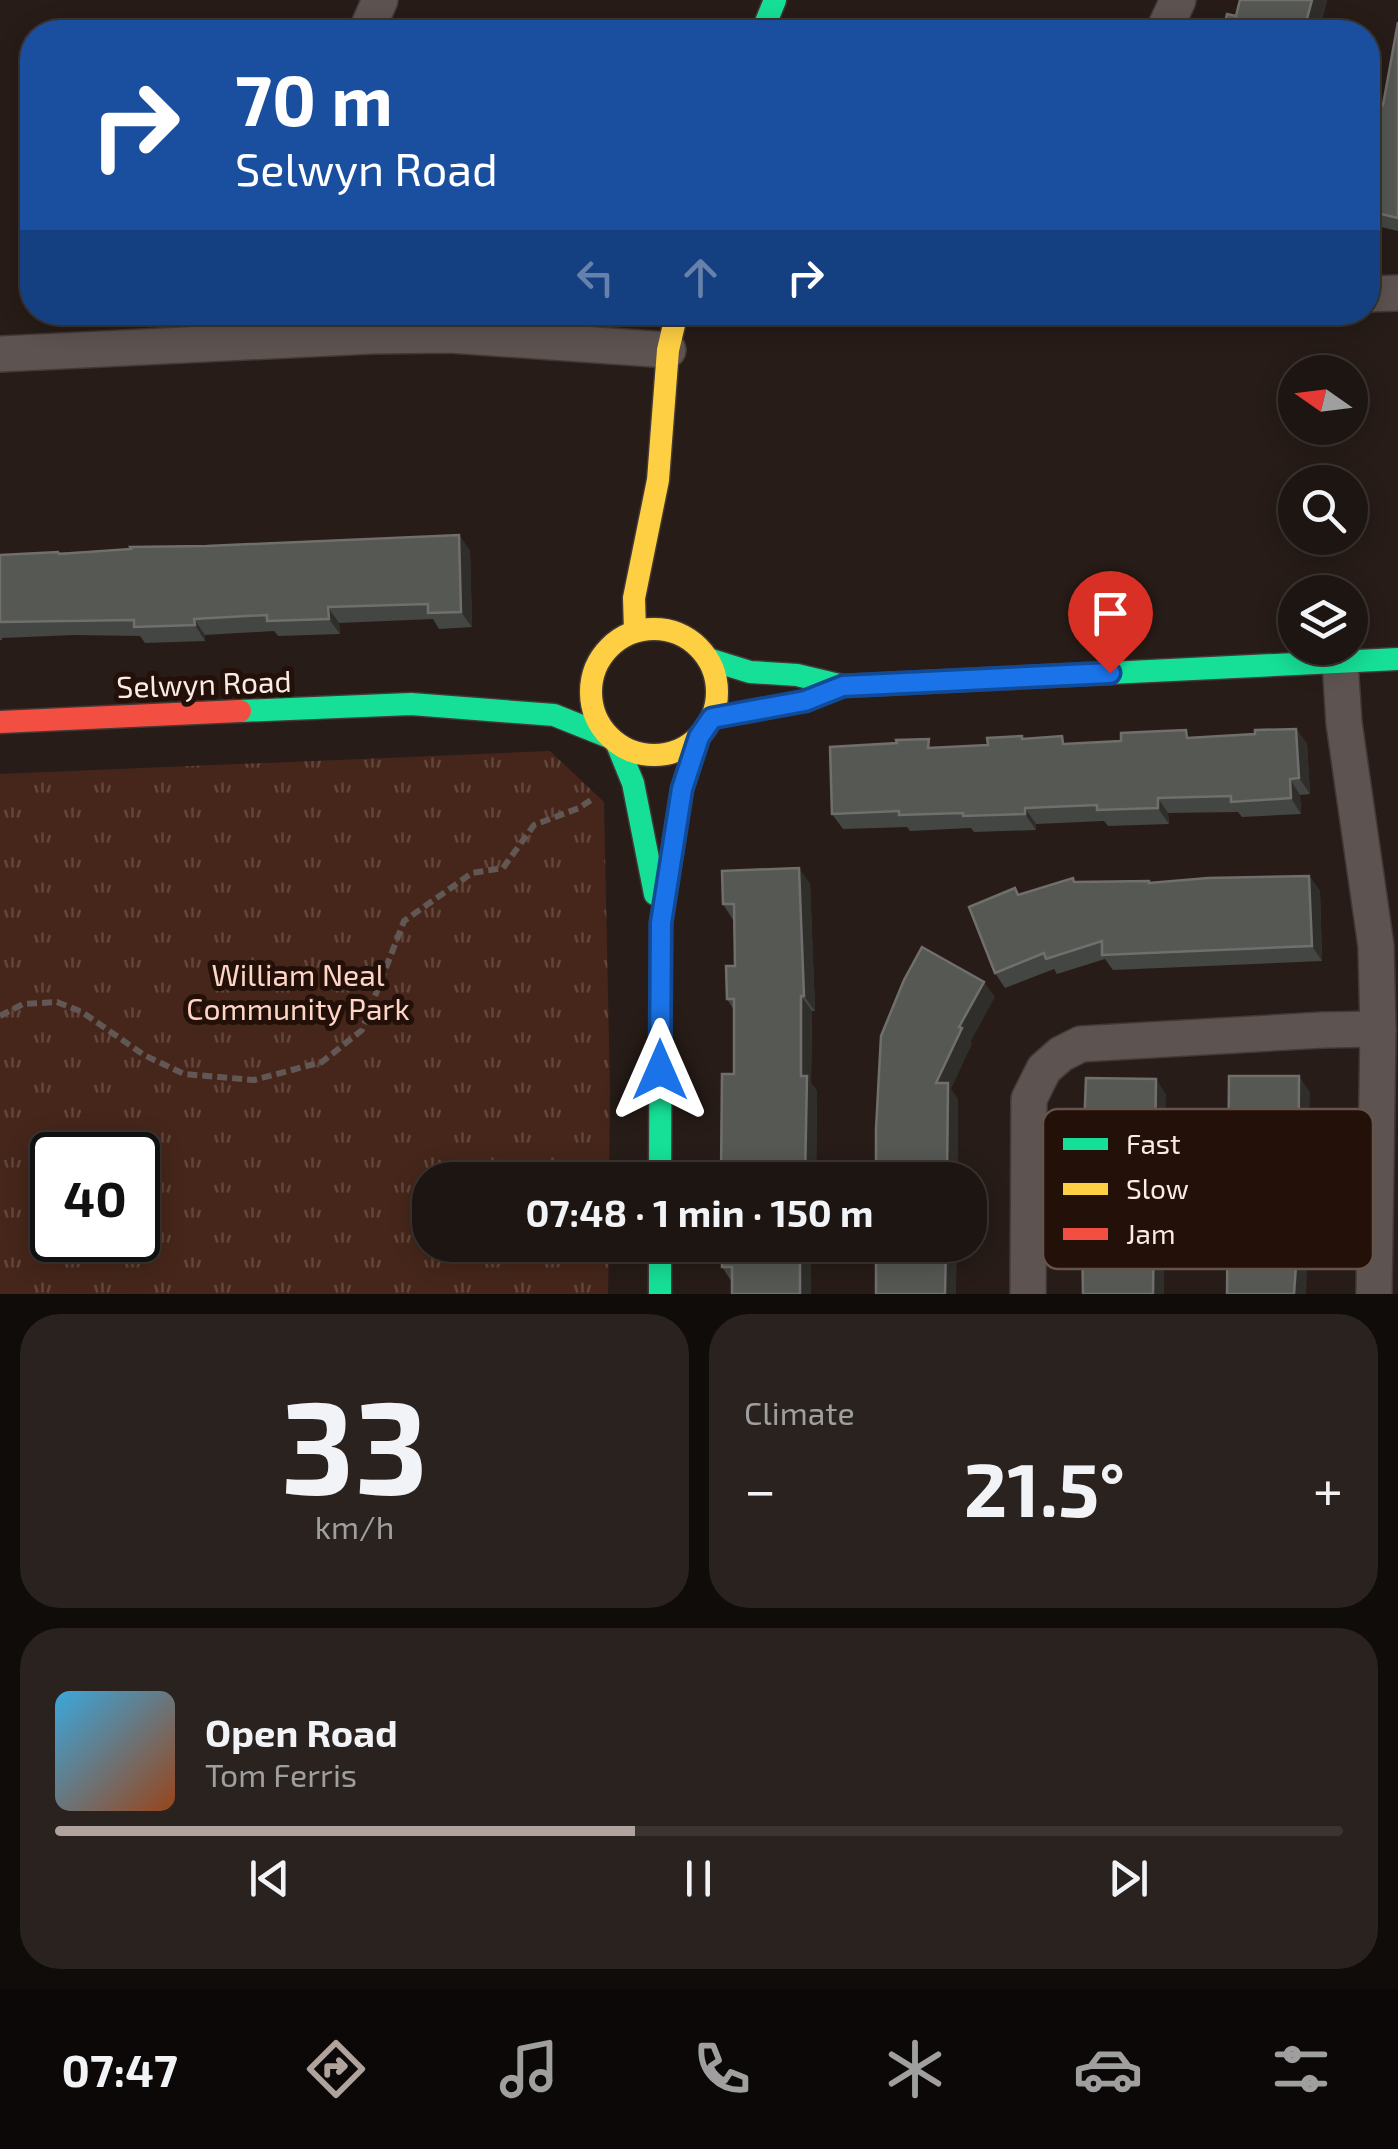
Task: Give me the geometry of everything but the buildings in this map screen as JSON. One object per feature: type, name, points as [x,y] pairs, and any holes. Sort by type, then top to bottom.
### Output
[{"type":"street","points":[[634,631],[634,598],[658,480],[668,350],[674,325]]},
{"type":"street","points":[[0,354],[309,326],[668,350]]},
{"type":"street","points":[[658,480],[666,540]]},
{"type":"street","points":[[660,1162],[661,923],[682,789],[717,688],[715,672],[692,640],[680,611]]},
{"type":"street","points":[[661,923],[634,783],[613,741],[597,721],[590,702],[591,681],[607,648],[634,631],[674,631],[692,640]]},
{"type":"street","points":[[708,658],[750,672],[797,676],[843,686],[1278,665]]},
{"type":"street","points":[[1368,661],[1398,659]]},
{"type":"street","points":[[571,673],[597,662]]},
{"type":"street","points":[[1340,665],[1344,723],[1376,946],[1374,1294]]},
{"type":"street","points":[[805,701],[843,686]]},
{"type":"street","name":"Selwyn Road","points":[[0,722],[411,704],[498,689]]},
{"type":"street","name":"Selwyn Road","points":[[411,704],[554,716],[613,741]]},
{"type":"street","points":[[613,741],[633,752],[650,756],[668,754],[685,748],[705,727],[745,711]]},
{"type":"street","points":[[1028,1294],[1029,1100],[1044,1069],[1060,1054],[1081,1044],[1378,1029]]},
{"type":"street","points":[[660,1262],[660,1294]]},
{"type":"path","points":[[0,1016],[23,1004],[57,1002],[82,1012],[144,1056],[184,1074],[254,1080],[322,1062],[362,1030],[404,921],[472,874],[503,868],[534,825],[579,808],[608,790]]},
{"type":"green space","name":"William Neal Community Park","points":[[550,751],[604,802],[609,1162],[412,1162],[412,1262],[609,1262],[608,1294],[0,1294],[0,774]]},
{"type":"traffic: fast","points":[[767,20],[775,0]]},
{"type":"traffic: fast","points":[[708,659],[750,672],[797,675],[843,686],[1398,659]]},
{"type":"traffic: fast","points":[[240,711],[411,704],[554,715],[609,737]]},
{"type":"traffic: fast","points":[[660,1162],[661,923],[682,789],[699,737]]},
{"type":"traffic: fast","points":[[617,744],[633,783],[655,894]]},
{"type":"traffic: fast","points":[[660,1262],[660,1294]]},
{"type":"traffic: slow","points":[[635,631],[634,598],[658,480],[668,350],[674,325]]},
{"type":"traffic: slow","points":[[654,629],[678,633],[699,647],[713,668],[717,692],[713,716],[699,737],[678,751],[654,755],[630,751],[609,737],[595,716],[591,692],[595,668],[609,647],[630,633],[654,629]]},
{"type":"traffic: jam","points":[[0,722],[240,711]]},
{"type":"route","points":[[660,1070],[661,923],[682,789],[699,737],[712,718],[805,701],[843,686],[1110,673]]}]
